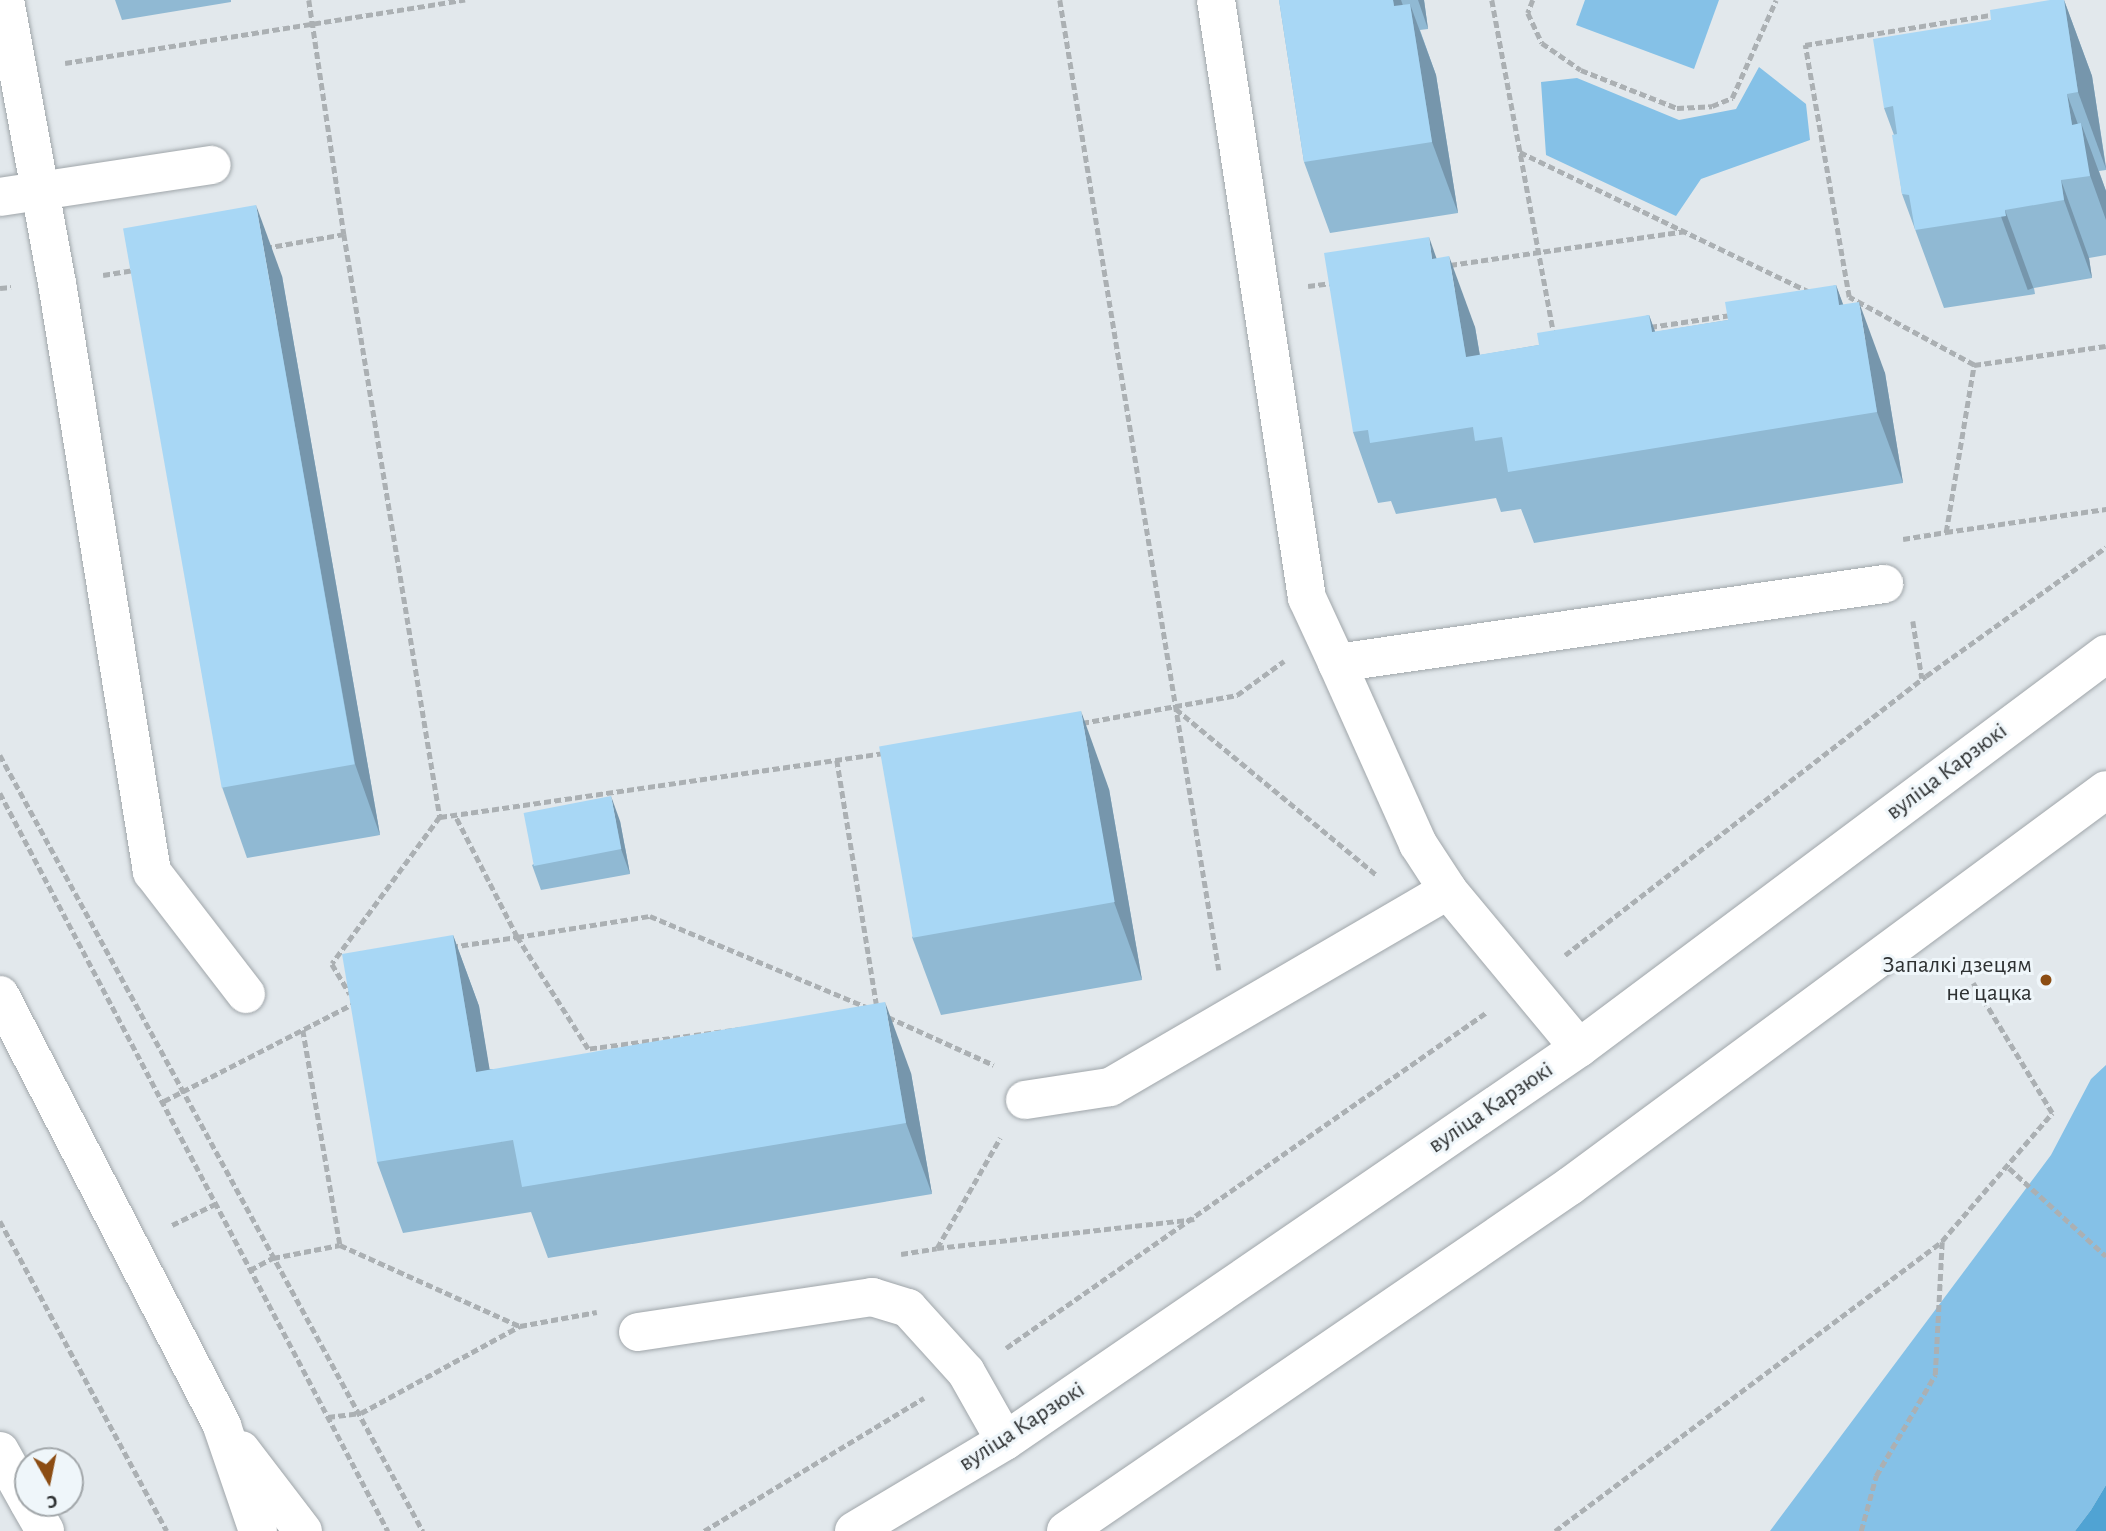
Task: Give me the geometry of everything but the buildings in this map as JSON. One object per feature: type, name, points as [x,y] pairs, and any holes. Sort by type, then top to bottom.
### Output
[{"type":"street","points":[[5,0],[57,283],[152,872],[246,994]]},
{"type":"street","points":[[1216,0],[1307,597],[1418,844],[1448,890],[1579,1048]]},
{"type":"street","points":[[0,197],[212,165]]},
{"type":"street","points":[[1330,648],[1884,584]]},
{"type":"street","name":"вуліца Карзюкі","points":[[853,1531],[1006,1441],[1579,1048],[2106,654]]},
{"type":"street","points":[[1066,1531],[1570,1186],[2106,789]]},
{"type":"street","points":[[1011,1090],[1110,1087],[1448,890]]},
{"type":"street","points":[[0,995],[222,1426],[258,1531]]},
{"type":"street","points":[[638,1332],[872,1297],[908,1308],[967,1372],[1006,1441]]},
{"type":"street","points":[[222,1426],[303,1531]]},
{"type":"street","points":[[0,1451],[14,1476]]},
{"type":"path","points":[[309,0],[344,234],[440,817],[332,964]]},
{"type":"path","points":[[54,64],[314,26],[465,0]]},
{"type":"path","points":[[1060,0],[1221,983]]},
{"type":"path","points":[[1492,0],[1555,342]]},
{"type":"path","points":[[1533,0],[1528,13],[1542,43],[1581,70],[1678,108],[1712,106],[1732,98],[1776,0]]},
{"type":"path","points":[[1849,297],[1805,46],[1998,13]]},
{"type":"path","points":[[1520,152],[1815,295]]},
{"type":"path","points":[[1444,266],[1685,231]]},
{"type":"path","points":[[262,248],[344,234]]},
{"type":"path","points":[[0,288],[57,283],[139,269]]},
{"type":"path","points":[[1294,288],[1349,280]]},
{"type":"path","points":[[1838,299],[1849,297],[1974,365],[2106,346]]},
{"type":"path","points":[[1636,329],[1745,313]]},
{"type":"path","points":[[1946,532],[1974,365]]},
{"type":"path","points":[[1900,539],[2106,509]]},
{"type":"path","points":[[704,1531],[1056,1317],[1527,984],[1926,676],[2106,547]]},
{"type":"path","points":[[1067,725],[1175,709],[1237,695],[1330,648]]},
{"type":"path","points":[[1175,709],[1384,880]]},
{"type":"path","points":[[440,817],[891,752]]},
{"type":"path","points":[[0,755],[180,1090],[361,1413],[423,1531]]},
{"type":"path","points":[[837,760],[878,1012]]},
{"type":"path","points":[[0,793],[388,1531]]},
{"type":"path","points":[[455,816],[517,937],[588,1049],[878,1012]]},
{"type":"path","points":[[438,949],[650,916],[996,1065],[1011,1090]]},
{"type":"path","points":[[332,964],[346,962]]},
{"type":"path","points":[[164,1101],[180,1090],[355,1003],[332,964]]},
{"type":"path","points":[[1555,1531],[1942,1241],[2009,1168],[2052,1113],[1973,983]]},
{"type":"path","points":[[303,1030],[340,1245]]},
{"type":"path","points":[[937,1248],[1003,1134]]},
{"type":"path","points":[[2009,1168],[2106,1256]]},
{"type":"path","points":[[897,1255],[937,1248],[1195,1219]]},
{"type":"path","points":[[0,1221],[167,1531]]},
{"type":"path","points":[[1861,1531],[1876,1476],[1935,1375],[1942,1241]]},
{"type":"path","points":[[250,1270],[272,1258],[340,1245],[520,1326]]},
{"type":"path","points":[[328,1417],[361,1413],[520,1326],[601,1311]]},
{"type":"shaded area","points":[[1585,0],[1719,0],[1694,69],[1576,25]]},
{"type":"shaded area","points":[[1759,67],[1806,104],[1810,140],[1701,179],[1676,216],[1546,155],[1541,82],[1577,78],[1679,120],[1736,109]]},
{"type":"shaded area","points":[[2106,1065],[2106,1485],[2091,1510],[2075,1531],[1770,1531],[2051,1155],[2091,1079]]},
{"type":"shaded area","points":[[2106,1485],[2106,1531],[2075,1531],[2091,1510]]},
{"type":"place","name":"Запалкі дзецям не цацка","points":[[2046,980]]}]
